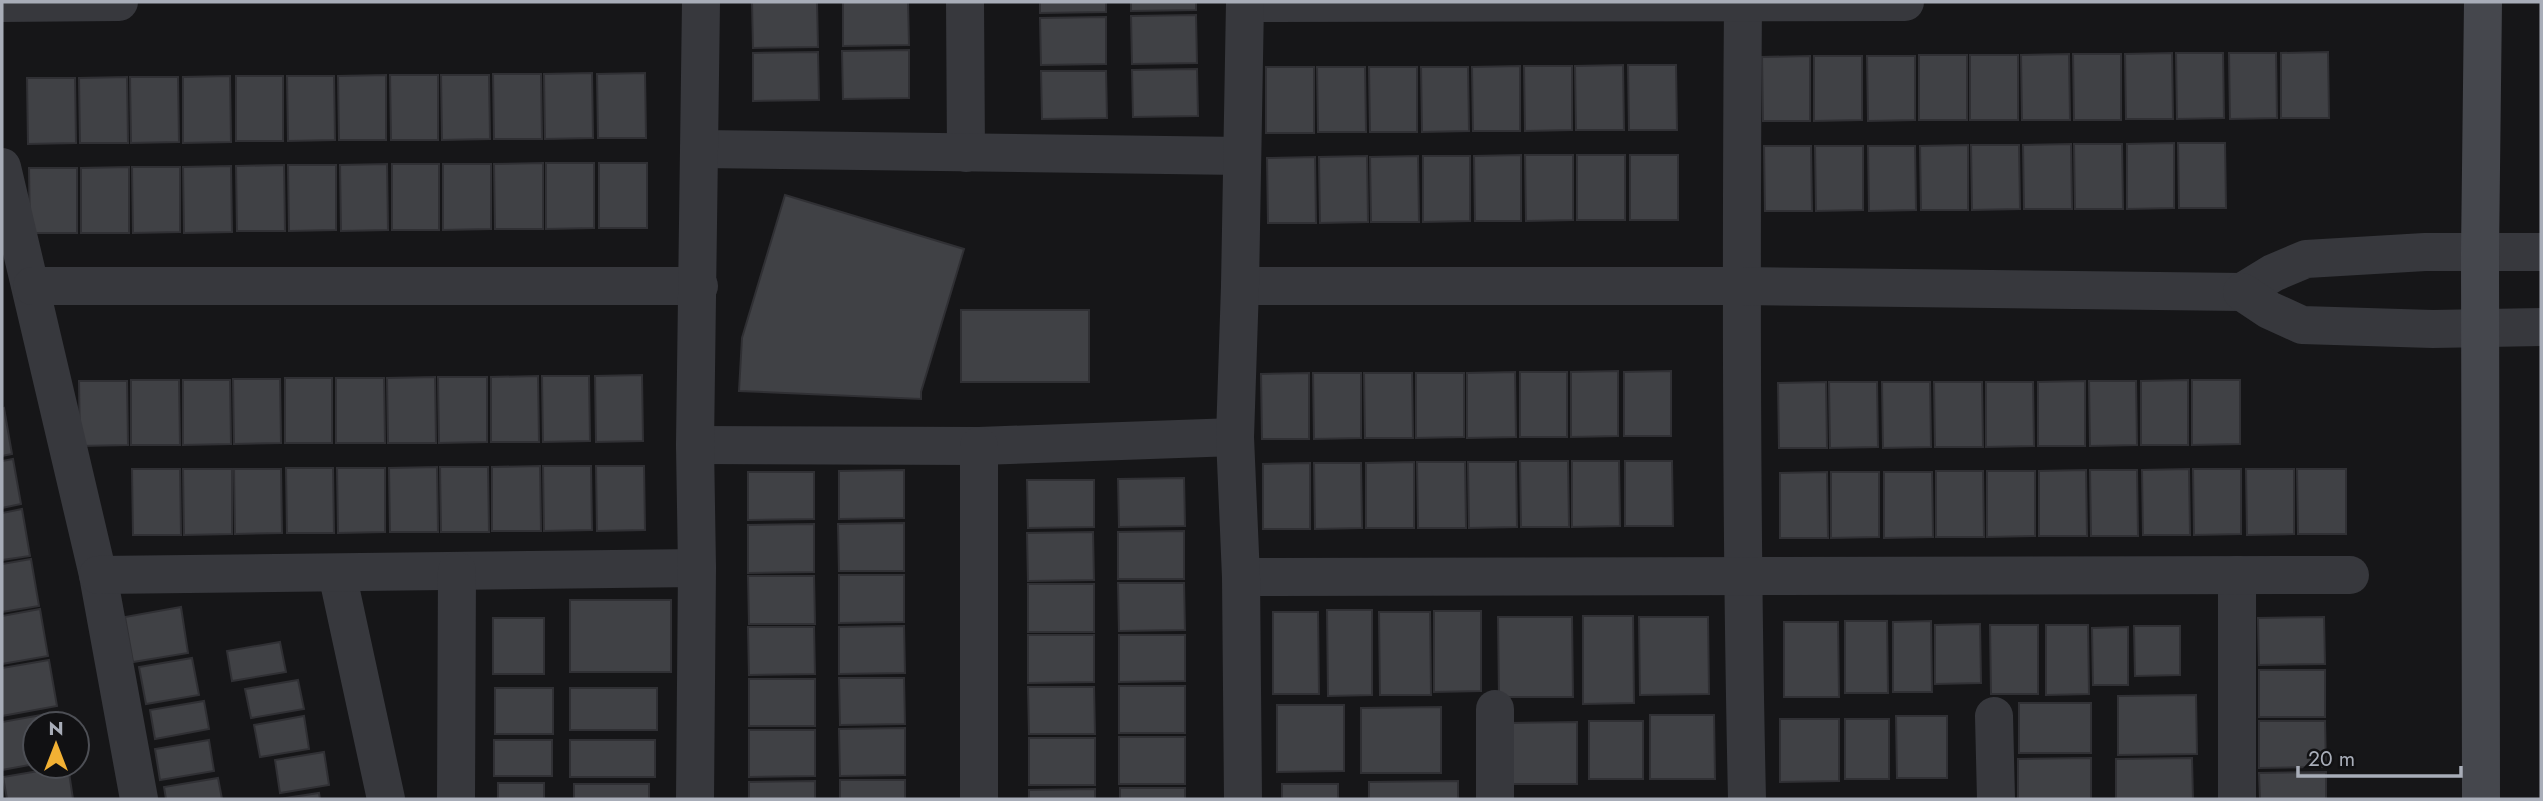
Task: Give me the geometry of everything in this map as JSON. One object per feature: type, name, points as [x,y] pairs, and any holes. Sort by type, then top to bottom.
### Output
[{"type":"street","points":[[2,3],[119,2]]},
{"type":"street","points":[[695,799],[695,445],[701,2]]},
{"type":"street","points":[[965,2],[965,153]]},
{"type":"street","points":[[1242,799],[1241,577],[1235,437],[1245,2],[1905,2]]},
{"type":"street","points":[[1743,2],[1740,286],[1747,799]]},
{"type":"street","points":[[2481,799],[2480,252],[2483,2]]},
{"type":"street","points":[[699,149],[1242,156]]},
{"type":"street","points":[[2,167],[98,575],[139,799]]},
{"type":"street","points":[[1240,286],[1740,286],[2242,292],[2273,273],[2306,259],[2425,252],[2541,252]]},
{"type":"street","points":[[32,286],[699,286]]},
{"type":"street","points":[[2242,292],[2269,310],[2302,325],[2433,330],[2541,327]]},
{"type":"street","points":[[695,445],[979,446],[1235,437]]},
{"type":"street","points":[[979,446],[979,799]]},
{"type":"street","points":[[98,575],[697,568]]},
{"type":"street","points":[[456,799],[457,571]]},
{"type":"street","points":[[337,573],[386,799]]},
{"type":"street","points":[[2237,575],[2237,799]]},
{"type":"street","points":[[1241,577],[2350,575]]},
{"type":"street","points":[[1495,709],[1495,799]]},
{"type":"street","points":[[1994,716],[1996,799]]},
{"type":"building","points":[[752,2],[817,2],[818,47],[753,48]]},
{"type":"building","points":[[843,2],[908,2],[909,45],[843,46]]},
{"type":"building","points":[[1040,2],[1106,2],[1106,12],[1040,13]]},
{"type":"building","points":[[1131,2],[1196,2],[1196,10],[1131,11]]},
{"type":"building","points":[[1196,15],[1197,63],[1132,64],[1131,16]]},
{"type":"building","points":[[1106,17],[1106,64],[1041,65],[1040,18]]},
{"type":"building","points":[[909,50],[909,98],[843,99],[842,51]]},
{"type":"building","points":[[818,52],[819,100],[753,101],[753,53]]},
{"type":"building","points":[[2328,52],[2329,118],[2281,118],[2281,53]]},
{"type":"building","points":[[2172,53],[2173,119],[2126,119],[2125,54]]},
{"type":"building","points":[[2176,53],[2223,53],[2224,118],[2177,119]]},
{"type":"building","points":[[2229,53],[2276,53],[2277,118],[2230,119]]},
{"type":"building","points":[[2069,54],[2070,120],[2022,120],[2021,55]]},
{"type":"building","points":[[2073,54],[2121,54],[2121,120],[2074,120]]},
{"type":"building","points":[[1919,55],[1967,55],[1967,120],[1919,120]]},
{"type":"building","points":[[1970,55],[2018,55],[2018,120],[1970,120]]},
{"type":"building","points":[[1810,56],[1810,121],[1763,121],[1762,57]]},
{"type":"building","points":[[1814,56],[1862,56],[1862,120],[1814,121]]},
{"type":"building","points":[[1867,56],[1915,56],[1915,120],[1868,121]]},
{"type":"building","points":[[1623,65],[1624,130],[1576,130],[1575,66]]},
{"type":"building","points":[[1628,65],[1676,65],[1677,130],[1629,130]]},
{"type":"building","points":[[1520,66],[1520,131],[1473,131],[1472,67]]},
{"type":"building","points":[[1524,66],[1572,66],[1572,130],[1525,131]]},
{"type":"building","points":[[1266,67],[1314,67],[1314,133],[1266,133]]},
{"type":"building","points":[[1317,67],[1365,67],[1366,132],[1318,132]]},
{"type":"building","points":[[1369,67],[1417,67],[1417,132],[1370,132]]},
{"type":"building","points":[[1421,67],[1468,67],[1469,131],[1422,132]]},
{"type":"building","points":[[1197,69],[1198,116],[1133,117],[1132,70]]},
{"type":"building","points":[[1041,71],[1106,71],[1107,118],[1042,119]]},
{"type":"building","points":[[592,73],[593,138],[545,139],[544,74]]},
{"type":"building","points":[[645,73],[646,138],[598,138],[597,74]]},
{"type":"building","points":[[493,74],[541,74],[542,139],[494,139]]},
{"type":"building","points":[[386,75],[386,140],[339,140],[338,76]]},
{"type":"building","points":[[390,75],[438,75],[438,140],[391,140]]},
{"type":"building","points":[[441,75],[489,75],[490,139],[442,140]]},
{"type":"building","points":[[230,76],[231,142],[183,143],[183,77]]},
{"type":"building","points":[[236,76],[283,76],[283,141],[236,141]]},
{"type":"building","points":[[287,76],[334,76],[335,140],[288,141]]},
{"type":"building","points":[[127,77],[128,143],[80,143],[79,78]]},
{"type":"building","points":[[130,77],[178,77],[179,142],[131,143]]},
{"type":"building","points":[[27,78],[75,78],[76,143],[28,144]]},
{"type":"building","points":[[2174,143],[2174,208],[2127,209],[2127,144]]},
{"type":"building","points":[[2178,143],[2225,143],[2226,208],[2179,208]]},
{"type":"building","points":[[2071,144],[2072,209],[2024,209],[2023,145]]},
{"type":"building","points":[[2074,144],[2122,144],[2123,209],[2075,209]]},
{"type":"building","points":[[1968,145],[1968,210],[1921,210],[1920,146]]},
{"type":"building","points":[[1971,145],[2019,145],[2020,209],[1972,210]]},
{"type":"building","points":[[1764,146],[1811,146],[1812,211],[1765,211]]},
{"type":"building","points":[[1815,146],[1863,146],[1863,210],[1816,211]]},
{"type":"building","points":[[1868,146],[1915,146],[1916,210],[1869,211]]},
{"type":"building","points":[[1521,155],[1521,221],[1475,221],[1474,156]]},
{"type":"building","points":[[1525,155],[1573,155],[1573,220],[1526,221]]},
{"type":"building","points":[[1577,155],[1625,155],[1625,220],[1577,220]]},
{"type":"building","points":[[1630,155],[1678,155],[1678,220],[1630,220]]},
{"type":"building","points":[[1367,156],[1368,222],[1320,223],[1319,157]]},
{"type":"building","points":[[1418,156],[1419,222],[1371,222],[1370,157]]},
{"type":"building","points":[[1423,156],[1470,156],[1470,221],[1423,222]]},
{"type":"building","points":[[1315,157],[1316,223],[1268,223],[1267,158]]},
{"type":"building","points":[[543,163],[543,229],[495,229],[494,164]]},
{"type":"building","points":[[546,163],[594,163],[594,228],[546,229]]},
{"type":"building","points":[[599,163],[647,163],[647,228],[599,228]]},
{"type":"building","points":[[387,164],[388,230],[341,231],[340,165]]},
{"type":"building","points":[[392,164],[439,164],[439,230],[392,230]]},
{"type":"building","points":[[443,164],[491,164],[491,229],[443,230]]},
{"type":"building","points":[[284,165],[285,231],[237,231],[236,166]]},
{"type":"building","points":[[288,165],[336,165],[336,230],[289,231]]},
{"type":"building","points":[[231,166],[232,232],[184,233],[183,167]]},
{"type":"building","points":[[129,167],[129,233],[81,233],[81,168]]},
{"type":"building","points":[[132,167],[180,167],[180,232],[133,233]]},
{"type":"building","points":[[29,168],[77,168],[77,233],[30,233]]},
{"type":"building","points":[[785,195],[964,249],[921,399],[739,391],[742,338]]},
{"type":"building","points":[[961,310],[1089,310],[1089,382],[961,382]]},
{"type":"building","points":[[1618,371],[1618,436],[1571,437],[1571,372]]},
{"type":"building","points":[[1671,371],[1671,436],[1624,436],[1624,372]]},
{"type":"building","points":[[1515,372],[1516,437],[1467,438],[1467,373]]},
{"type":"building","points":[[1520,372],[1567,372],[1567,437],[1520,437]]},
{"type":"building","points":[[1309,373],[1309,439],[1262,439],[1261,374]]},
{"type":"building","points":[[1313,373],[1361,373],[1361,438],[1314,439]]},
{"type":"building","points":[[1364,373],[1412,373],[1413,438],[1365,438]]},
{"type":"building","points":[[1416,373],[1464,373],[1464,437],[1416,438]]},
{"type":"building","points":[[642,375],[643,441],[596,442],[595,376]]},
{"type":"building","points":[[538,376],[539,442],[491,442],[491,377]]},
{"type":"building","points":[[542,376],[589,376],[590,441],[543,442]]},
{"type":"building","points":[[435,377],[436,443],[388,443],[387,378]]},
{"type":"building","points":[[438,377],[487,377],[487,442],[439,443]]},
{"type":"building","points":[[285,378],[332,378],[332,443],[285,443]]},
{"type":"building","points":[[336,378],[384,378],[385,443],[336,443]]},
{"type":"building","points":[[233,379],[280,379],[281,443],[234,444]]},
{"type":"building","points":[[131,380],[179,380],[180,445],[131,445]]},
{"type":"building","points":[[183,380],[230,380],[231,444],[183,445]]},
{"type":"building","points":[[2188,380],[2188,445],[2141,445],[2141,381]]},
{"type":"building","points":[[2192,380],[2240,380],[2240,444],[2192,445]]},
{"type":"building","points":[[79,381],[127,381],[128,445],[80,446]]},
{"type":"building","points":[[2085,381],[2085,446],[2038,446],[2038,382]]},
{"type":"building","points":[[2089,381],[2136,381],[2137,445],[2090,446]]},
{"type":"building","points":[[1826,382],[1827,448],[1779,448],[1778,383]]},
{"type":"building","points":[[1829,382],[1877,382],[1878,447],[1830,448]]},
{"type":"building","points":[[1882,382],[1930,382],[1931,447],[1883,448]]},
{"type":"building","points":[[1934,382],[1982,382],[1983,447],[1935,447]]},
{"type":"building","points":[[1986,382],[2033,382],[2034,446],[1986,447]]},
{"type":"building","points":[[4,408],[12,454],[2,456],[2,409]]},
{"type":"building","points":[[13,459],[21,504],[2,508],[2,461]]},
{"type":"building","points":[[1520,461],[1568,461],[1569,527],[1521,527]]},
{"type":"building","points":[[1572,461],[1619,461],[1620,526],[1572,527]]},
{"type":"building","points":[[1625,461],[1672,461],[1673,526],[1625,526]]},
{"type":"building","points":[[1414,462],[1414,528],[1366,528],[1366,463]]},
{"type":"building","points":[[1417,462],[1465,462],[1466,528],[1418,528]]},
{"type":"building","points":[[1468,462],[1516,462],[1517,527],[1469,528]]},
{"type":"building","points":[[1310,463],[1310,529],[1263,529],[1263,464]]},
{"type":"building","points":[[1314,463],[1361,463],[1362,528],[1315,529]]},
{"type":"building","points":[[540,466],[541,531],[492,531],[492,467]]},
{"type":"building","points":[[543,466],[591,466],[592,530],[544,531]]},
{"type":"building","points":[[596,466],[644,466],[645,530],[597,531]]},
{"type":"building","points":[[437,467],[438,532],[390,532],[389,468]]},
{"type":"building","points":[[440,467],[488,467],[489,532],[441,532]]},
{"type":"building","points":[[286,468],[333,468],[334,533],[287,533]]},
{"type":"building","points":[[337,468],[385,468],[385,532],[338,533]]},
{"type":"building","points":[[132,469],[180,469],[181,535],[133,535]]},
{"type":"building","points":[[183,469],[232,469],[232,534],[184,535]]},
{"type":"building","points":[[234,469],[281,469],[282,533],[235,534]]},
{"type":"building","points":[[2189,469],[2190,535],[2143,535],[2142,470]]},
{"type":"building","points":[[2193,469],[2241,469],[2241,534],[2194,535]]},
{"type":"building","points":[[2246,469],[2294,469],[2294,534],[2247,535]]},
{"type":"building","points":[[2297,469],[2346,469],[2346,534],[2298,534]]},
{"type":"building","points":[[904,470],[904,518],[839,519],[839,471]]},
{"type":"building","points":[[2086,470],[2087,536],[2039,536],[2039,471]]},
{"type":"building","points":[[2090,470],[2137,470],[2138,536],[2091,536]]},
{"type":"building","points":[[1936,471],[1983,471],[1984,537],[1936,537]]},
{"type":"building","points":[[1987,471],[2035,471],[2035,536],[1987,537]]},
{"type":"building","points":[[748,472],[814,472],[814,519],[748,520]]},
{"type":"building","points":[[1827,472],[1828,538],[1780,538],[1780,473]]},
{"type":"building","points":[[1831,472],[1879,472],[1879,537],[1831,538]]},
{"type":"building","points":[[1884,472],[1932,472],[1933,537],[1884,538]]},
{"type":"building","points":[[1184,478],[1185,526],[1119,527],[1118,479]]},
{"type":"building","points":[[1027,480],[1094,480],[1094,527],[1028,528]]},
{"type":"building","points":[[22,509],[30,556],[2,560],[2,513]]},
{"type":"building","points":[[904,523],[904,571],[839,571],[838,524]]},
{"type":"building","points":[[814,524],[814,572],[748,573],[748,525]]},
{"type":"building","points":[[1184,531],[1184,579],[1118,579],[1118,532]]},
{"type":"building","points":[[1093,532],[1094,580],[1028,581],[1027,533]]},
{"type":"building","points":[[31,559],[39,606],[2,612],[2,564]]},
{"type":"building","points":[[839,575],[904,575],[904,622],[839,623]]},
{"type":"building","points":[[748,576],[814,576],[815,624],[749,624]]},
{"type":"building","points":[[1118,583],[1184,583],[1185,630],[1119,631]]},
{"type":"building","points":[[1028,584],[1094,584],[1094,632],[1028,632]]},
{"type":"building","points":[[570,600],[671,600],[671,672],[570,672]]},
{"type":"building","points":[[181,607],[188,653],[133,662],[125,617]]},
{"type":"building","points":[[40,609],[48,656],[2,664],[2,616]]},
{"type":"building","points":[[1327,610],[1372,610],[1372,695],[1328,696]]},
{"type":"building","points":[[1434,611],[1481,611],[1481,691],[1434,692]]},
{"type":"building","points":[[1273,612],[1318,612],[1319,694],[1273,694]]},
{"type":"building","points":[[1379,612],[1430,612],[1431,695],[1380,695]]},
{"type":"building","points":[[1583,616],[1633,616],[1634,703],[1583,704]]},
{"type":"building","points":[[1498,617],[1572,617],[1573,697],[1499,697]]},
{"type":"building","points":[[1639,617],[1708,617],[1709,694],[1640,695]]},
{"type":"building","points":[[2324,617],[2325,664],[2259,665],[2258,618]]},
{"type":"building","points":[[493,618],[544,618],[544,674],[493,674]]},
{"type":"building","points":[[1845,621],[1887,621],[1888,693],[1845,693]]},
{"type":"building","points":[[1931,621],[1932,692],[1893,692],[1893,622]]},
{"type":"building","points":[[1784,622],[1838,622],[1839,697],[1784,697]]},
{"type":"building","points":[[1980,624],[1981,683],[1935,684],[1935,625]]},
{"type":"building","points":[[1990,625],[2038,625],[2038,694],[1991,694]]},
{"type":"building","points":[[2046,625],[2088,625],[2089,694],[2046,695]]},
{"type":"building","points":[[904,626],[905,673],[839,674],[839,627]]},
{"type":"building","points":[[2134,626],[2180,626],[2180,675],[2135,676]]},
{"type":"building","points":[[748,627],[814,627],[815,674],[749,675]]},
{"type":"building","points":[[2128,627],[2128,685],[2093,685],[2092,628]]},
{"type":"building","points":[[1028,635],[1094,635],[1094,682],[1028,683]]},
{"type":"building","points":[[1119,635],[1185,635],[1185,681],[1119,682]]},
{"type":"building","points":[[280,642],[286,672],[232,681],[227,651]]},
{"type":"building","points":[[192,658],[199,695],[146,704],[139,667]]},
{"type":"building","points":[[49,660],[57,706],[21,710],[21,713],[2,716],[2,668]]},
{"type":"building","points":[[2259,670],[2325,670],[2325,717],[2259,717]]},
{"type":"building","points":[[839,678],[904,678],[905,724],[840,725]]},
{"type":"building","points":[[749,679],[815,679],[815,726],[749,726]]},
{"type":"building","points":[[298,680],[304,709],[251,718],[245,689]]},
{"type":"building","points":[[1119,686],[1185,686],[1185,733],[1119,733]]},
{"type":"building","points":[[1028,687],[1094,687],[1095,734],[1029,734]]},
{"type":"building","points":[[495,688],[553,688],[553,734],[495,734]]},
{"type":"building","points":[[570,688],[657,688],[657,730],[570,730]]},
{"type":"building","points":[[2196,695],[2197,754],[2118,755],[2118,696]]},
{"type":"building","points":[[204,701],[209,729],[155,739],[150,710]]},
{"type":"building","points":[[2019,703],[2091,703],[2091,753],[2019,753]]},
{"type":"building","points":[[1277,705],[1344,705],[1344,771],[1277,772]]},
{"type":"building","points":[[1441,707],[1441,773],[1361,773],[1361,708]]},
{"type":"building","points":[[1650,715],[1714,715],[1715,779],[1650,779]]},
{"type":"building","points":[[304,716],[309,749],[260,757],[254,725]]},
{"type":"building","points":[[1896,716],[1947,716],[1947,778],[1897,778]]},
{"type":"building","points":[[21,719],[21,767],[2,770],[2,722]]},
{"type":"building","points":[[1780,719],[1839,719],[1839,781],[1780,782]]},
{"type":"building","points":[[1845,719],[1889,719],[1889,779],[1845,779]]},
{"type":"building","points":[[1589,721],[1643,721],[1643,779],[1589,779]]},
{"type":"building","points":[[2259,721],[2325,721],[2326,767],[2259,768]]},
{"type":"building","points":[[1577,722],[1577,784],[1511,784],[1511,723]]},
{"type":"building","points":[[905,728],[905,775],[840,776],[839,729]]},
{"type":"building","points":[[749,730],[815,730],[815,776],[749,777]]},
{"type":"building","points":[[1119,737],[1185,737],[1185,784],[1119,784]]},
{"type":"building","points":[[1029,738],[1095,738],[1095,785],[1029,785]]},
{"type":"building","points":[[209,740],[214,771],[160,780],[155,749]]},
{"type":"building","points":[[494,740],[552,740],[552,776],[494,776]]},
{"type":"building","points":[[570,740],[655,740],[655,777],[570,777]]},
{"type":"building","points":[[324,752],[329,785],[280,793],[275,760]]},
{"type":"building","points":[[2091,758],[2091,799],[2018,799],[2018,759]]},
{"type":"building","points":[[2192,758],[2193,799],[2116,799],[2116,759]]},
{"type":"building","points":[[2326,772],[2326,799],[2260,799],[2259,773]]},
{"type":"building","points":[[21,774],[21,780],[70,780],[73,799],[7,799],[3,777]]},
{"type":"building","points":[[218,778],[222,799],[166,799],[164,787]]},
{"type":"building","points":[[840,780],[905,780],[905,799],[840,799]]},
{"type":"building","points":[[815,781],[815,799],[749,799],[749,782]]},
{"type":"building","points":[[1458,781],[1458,799],[1369,799],[1369,782]]},
{"type":"building","points":[[498,783],[544,783],[544,799],[498,799]]},
{"type":"building","points":[[574,784],[649,784],[649,799],[574,799]]},
{"type":"building","points":[[1282,784],[1338,784],[1338,799],[1282,799]]},
{"type":"building","points":[[1120,788],[1185,788],[1185,799],[1120,799]]},
{"type":"building","points":[[1095,789],[1095,799],[1029,799],[1029,790]]},
{"type":"building","points":[[319,793],[320,799],[279,799]]}]
